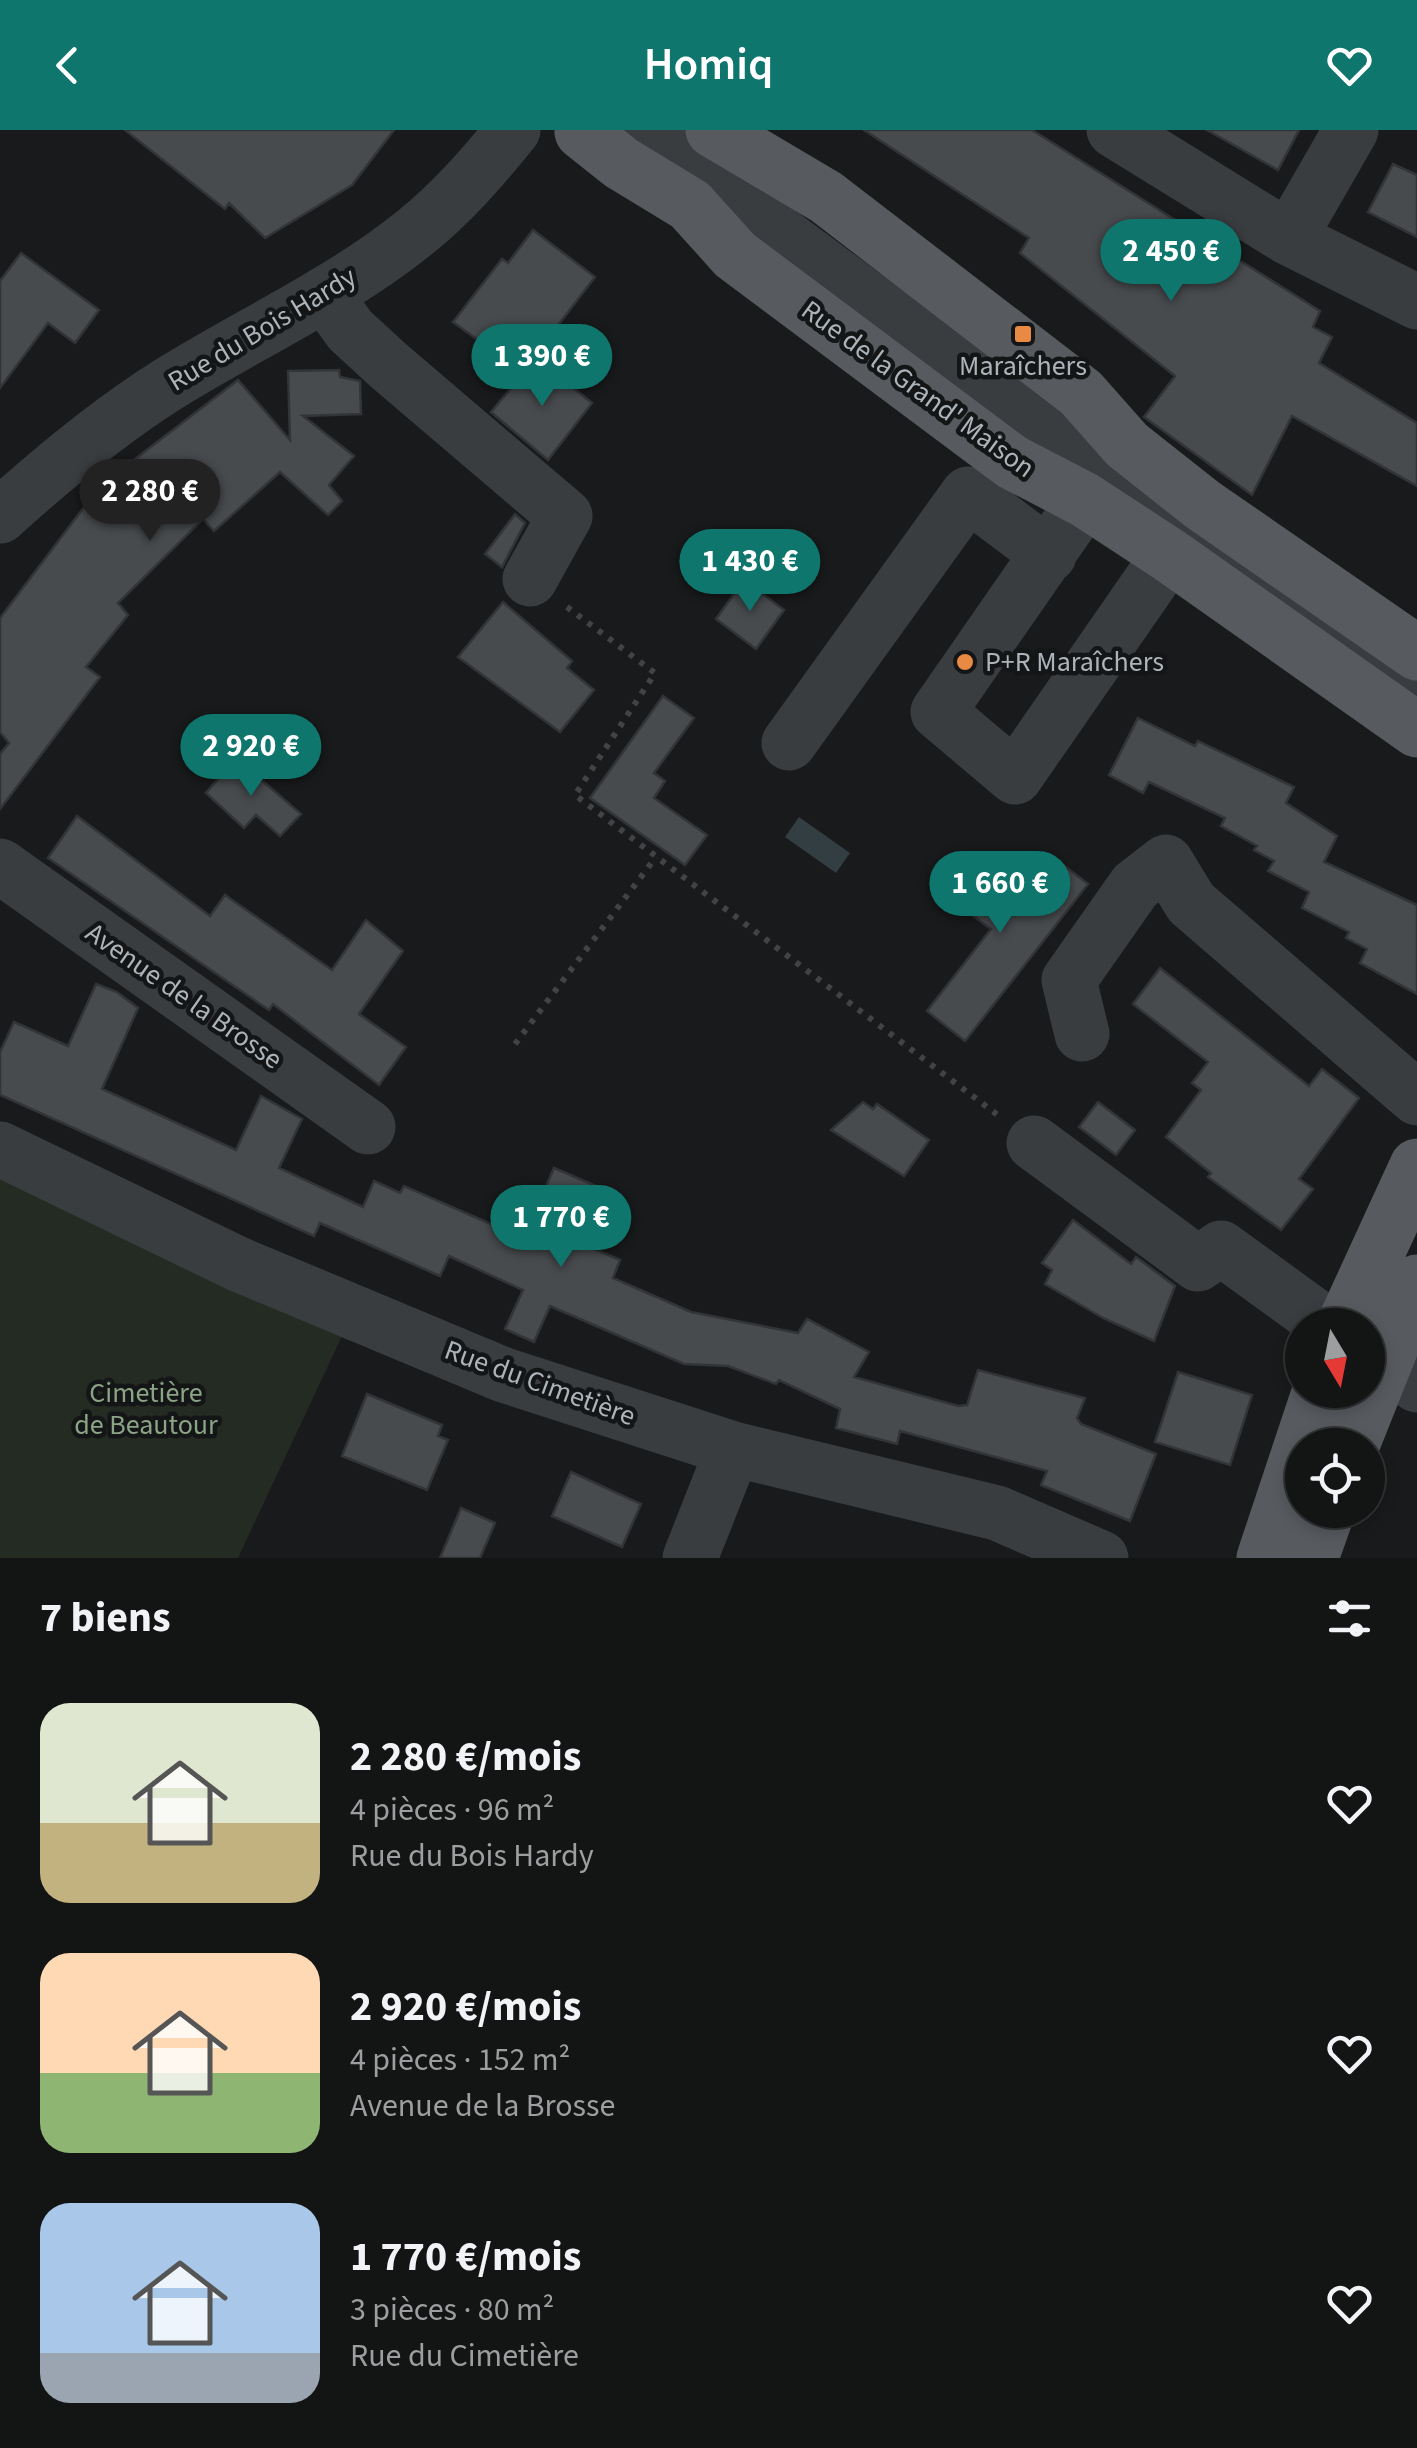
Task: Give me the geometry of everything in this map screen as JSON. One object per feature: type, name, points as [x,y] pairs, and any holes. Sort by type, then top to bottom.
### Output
[{"type":"main road","points":[[713,130],[826,197],[1081,393],[1127,444],[1203,506],[1417,653]]},
{"type":"main road","name":"Rue de la Grand' Maison","points":[[569,131],[690,205],[735,255],[1012,462],[1084,500],[1169,555],[1417,730]]},
{"type":"main road","points":[[1383,1308],[1417,1166]]},
{"type":"main road","points":[[1385,1335],[1417,1282]]},
{"type":"main road","points":[[1264,1558],[1314,1408]]},
{"type":"main road","points":[[1310,1558],[1321,1528]]},
{"type":"street","name":"Rue du Bois Hardy","points":[[0,516],[79,446],[167,385],[324,294],[424,225],[513,130]]},
{"type":"street","name":"Rue de la Grand' Maison","points":[[641,130],[1093,466],[1417,690]]},
{"type":"street","points":[[1114,130],[1289,238],[1417,302]]},
{"type":"street","points":[[1289,238],[1351,130]]},
{"type":"street","points":[[324,294],[350,330],[565,516],[530,579]]},
{"type":"street","points":[[789,742],[968,494],[1049,555]]},
{"type":"street","points":[[1084,500],[938,712],[1015,777],[1169,555]]},
{"type":"street","points":[[1082,1034],[1069,980],[1135,886],[1166,862],[1191,903],[1417,1098]]},
{"type":"street","name":"Avenue de la Brosse","points":[[0,866],[368,1127]]},
{"type":"street","points":[[1034,1142],[1198,1264],[1221,1248],[1304,1308]]},
{"type":"street","name":"Rue du Cimetière","points":[[0,1149],[238,1264],[504,1375],[733,1449],[997,1512],[1102,1558]]},
{"type":"street","points":[[1385,1316],[1417,1221]]},
{"type":"street","points":[[690,1558],[733,1449]]},
{"type":"street","points":[[1285,1558],[1296,1528]]},
{"type":"path","points":[[530,579],[654,673],[575,795],[1034,1142]]},
{"type":"path","points":[[515,1044],[656,857]]},
{"type":"green space","name":"Cimetière de Beautour","points":[[0,1179],[342,1336],[238,1558],[0,1558]]},
{"type":"shaded area","points":[[799,817],[850,853],[836,873],[785,837]]},
{"type":"building","points":[[125,130],[394,130],[352,185],[265,238],[229,203],[225,209]]},
{"type":"building","points":[[864,130],[1032,130],[1320,311],[1313,327],[1332,337],[1319,363],[1417,423],[1417,486],[1292,416],[1252,495],[1144,417],[1175,376],[1020,253],[1029,238]]},
{"type":"building","points":[[1207,130],[1299,130],[1278,170]]},
{"type":"building","points":[[1393,164],[1417,175],[1417,237],[1368,212]]},
{"type":"building","points":[[533,230],[595,277],[522,372],[453,322],[502,259],[508,263]]},
{"type":"building","points":[[21,253],[99,310],[75,343],[48,323],[0,388],[0,281]]},
{"type":"building","points":[[536,358],[592,403],[548,460],[491,412]]},
{"type":"building","points":[[339,370],[340,377],[360,381],[361,414],[303,416],[354,456],[329,485],[342,501],[328,515],[280,472],[214,531],[203,519],[118,603],[128,615],[86,667],[100,677],[0,809],[0,754],[9,743],[0,732],[0,618],[100,486],[238,380],[290,440],[288,371]]},
{"type":"building","points":[[515,514],[525,523],[502,567],[485,554]]},
{"type":"building","points":[[744,580],[784,610],[756,649],[716,619]]},
{"type":"building","points":[[503,602],[572,661],[567,668],[594,690],[560,732],[458,657]]},
{"type":"building","points":[[663,696],[694,718],[654,773],[665,781],[654,798],[707,835],[685,865],[590,798]]},
{"type":"building","points":[[1138,718],[1195,746],[1198,741],[1294,787],[1286,803],[1337,836],[1324,862],[1417,905],[1417,994],[1360,963],[1367,949],[1346,938],[1349,932],[1302,908],[1309,892],[1268,871],[1274,861],[1254,850],[1257,846],[1221,826],[1225,818],[1149,782],[1143,793],[1109,775]]},
{"type":"building","points":[[236,758],[301,814],[280,836],[256,815],[244,828],[206,793]]},
{"type":"building","points":[[77,816],[210,916],[225,895],[332,970],[366,920],[403,951],[359,1014],[406,1047],[379,1085],[273,1004],[269,1010],[48,858]]},
{"type":"building","points":[[1049,854],[1088,884],[965,1041],[927,1011],[991,929],[935,888],[958,858],[1014,900]]},
{"type":"building","points":[[1160,968],[1309,1086],[1322,1069],[1359,1098],[1299,1179],[1313,1189],[1281,1230],[1208,1177],[1211,1173],[1166,1137],[1201,1090],[1192,1083],[1208,1062],[1133,1004]]},
{"type":"building","points":[[96,984],[117,992],[138,1008],[102,1089],[236,1150],[261,1096],[302,1119],[279,1168],[363,1207],[374,1181],[400,1193],[404,1186],[507,1231],[515,1214],[531,1221],[554,1168],[603,1189],[578,1242],[620,1260],[613,1278],[691,1312],[798,1333],[807,1319],[869,1352],[854,1377],[958,1406],[967,1405],[978,1370],[1085,1398],[1077,1418],[1081,1424],[1156,1454],[1130,1521],[1041,1485],[1047,1471],[900,1431],[897,1444],[836,1428],[840,1409],[779,1380],[776,1384],[728,1366],[684,1364],[550,1306],[534,1342],[505,1329],[523,1290],[449,1256],[440,1276],[320,1223],[314,1236],[0,1095],[0,1052],[14,1022],[68,1046]]},
{"type":"building","points":[[863,1102],[873,1109],[877,1104],[929,1140],[904,1176],[831,1130]]},
{"type":"building","points":[[1098,1102],[1135,1130],[1116,1155],[1079,1127]]},
{"type":"building","points":[[1073,1220],[1131,1264],[1136,1257],[1175,1286],[1154,1341],[1103,1318],[1045,1284],[1052,1270],[1042,1263]]},
{"type":"building","points":[[1178,1372],[1252,1395],[1230,1465],[1155,1442]]},
{"type":"building","points":[[367,1394],[442,1425],[438,1436],[448,1440],[427,1490],[342,1456]]},
{"type":"building","points":[[571,1472],[641,1504],[622,1547],[552,1516]]},
{"type":"building","points":[[461,1508],[495,1523],[480,1558],[440,1558]]},
{"type":"place","name":"Maraîchers","points":[[1023,334]]},
{"type":"place","name":"P+R Maraîchers","points":[[965,662]]}]
